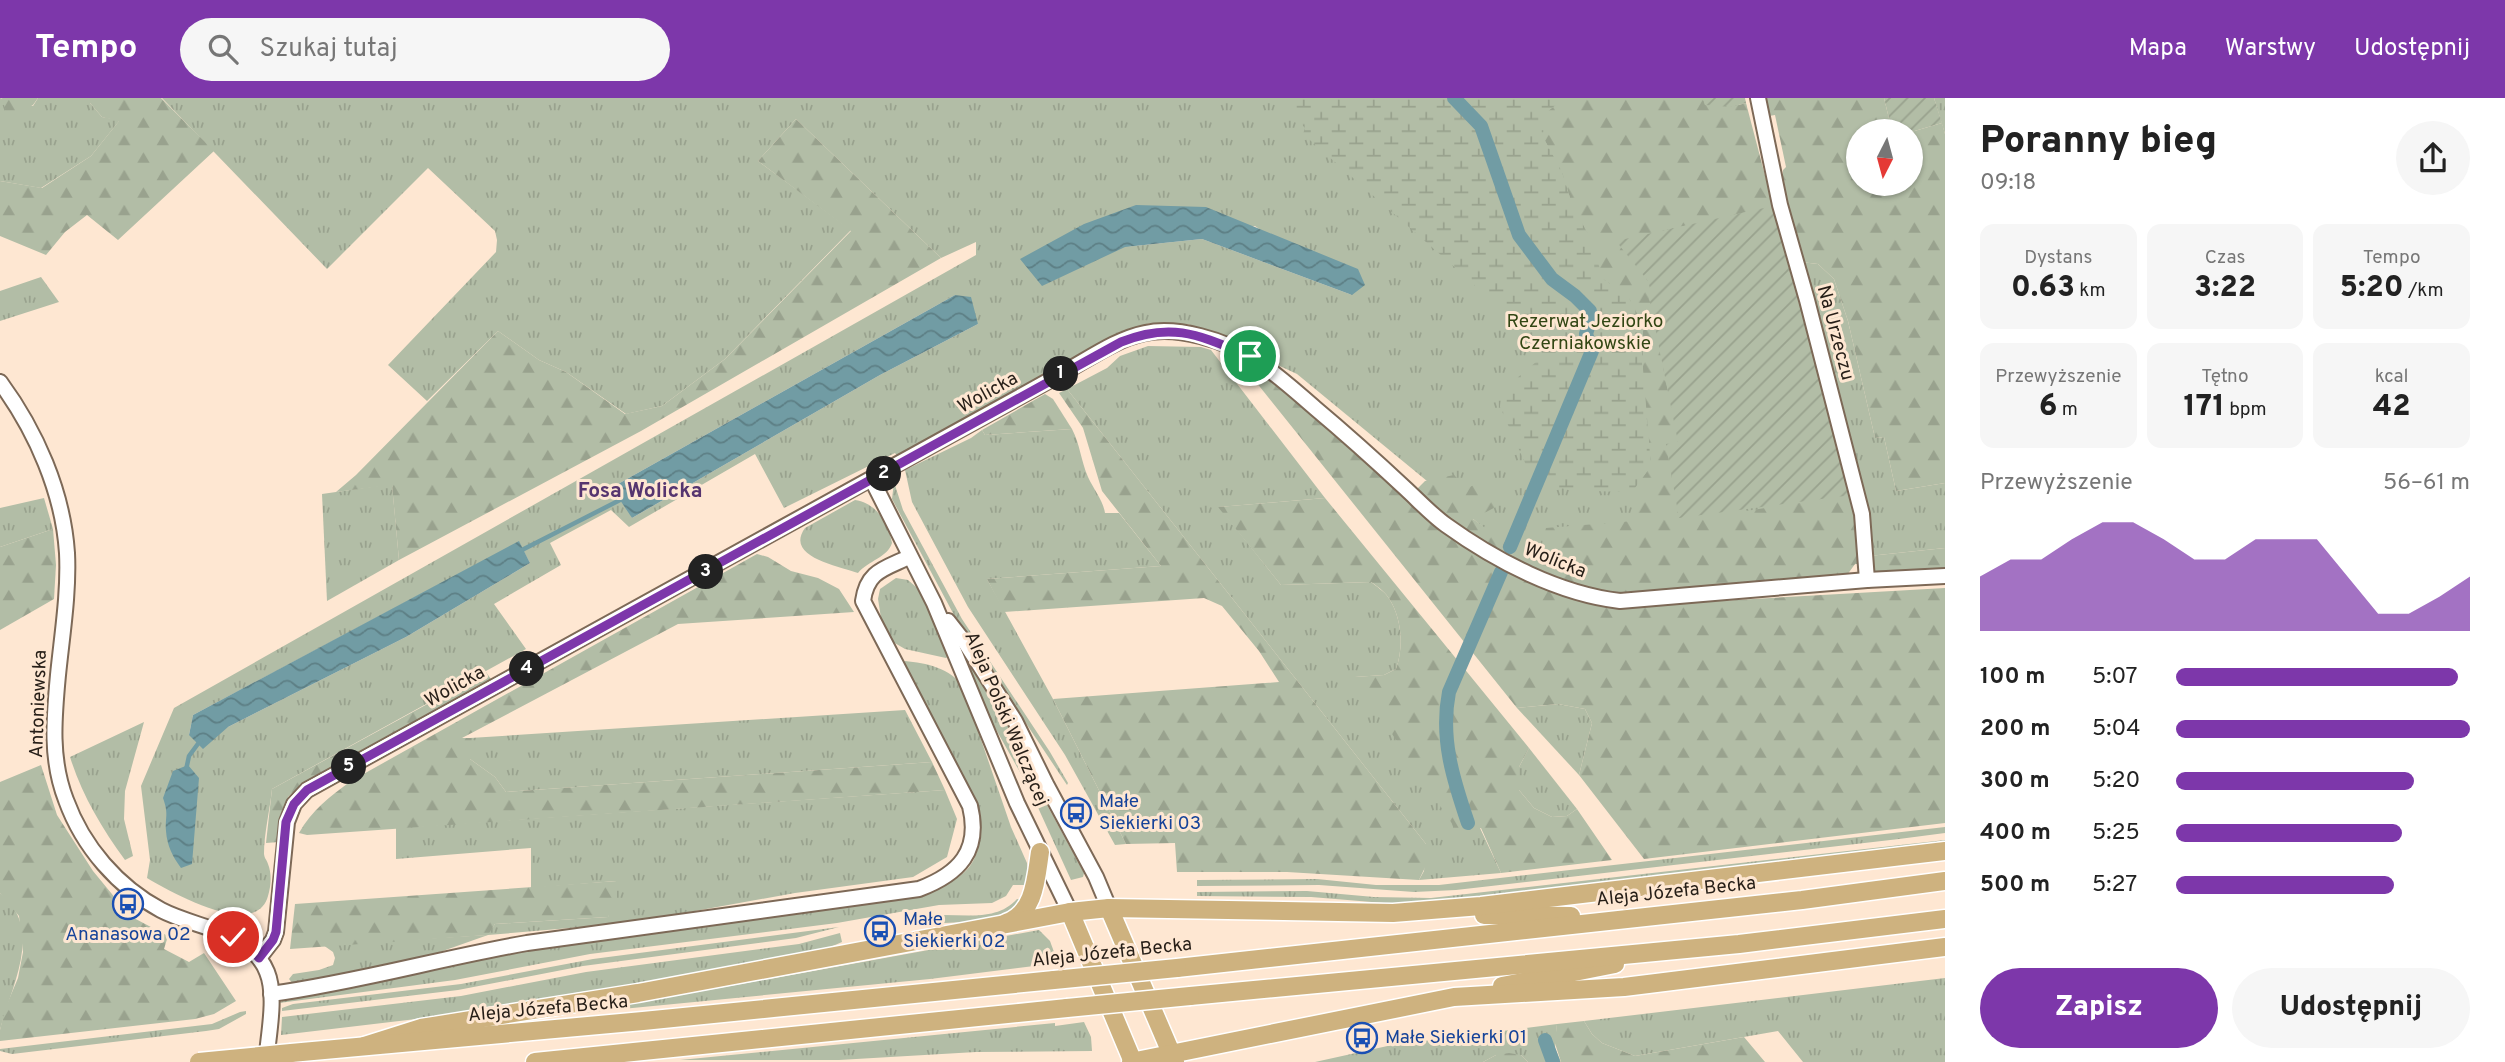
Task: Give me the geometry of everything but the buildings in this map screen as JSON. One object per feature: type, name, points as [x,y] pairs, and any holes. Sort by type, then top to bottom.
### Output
[{"type":"main road","name":"Aleja Józefa Becka","points":[[988,929],[1070,912],[1109,908],[1393,914],[1945,851]]},
{"type":"main road","points":[[364,1046],[391,1035],[470,1019],[639,993],[988,929],[1011,921],[1023,913],[1033,892],[1040,852]]},
{"type":"main road","name":"Aleja Józefa Becka","points":[[199,1062],[1177,968],[1802,900],[1945,881]]},
{"type":"main road","name":"Aleja Polski Walczącej","points":[[1109,908],[1174,1058]]},
{"type":"main road","points":[[1070,912],[1132,1062],[1174,1058],[1244,1041],[1589,970],[1671,950]]},
{"type":"main road","points":[[1393,914],[1640,917]]},
{"type":"main road","points":[[535,1062],[1671,950],[1945,919]]},
{"type":"main road","points":[[1454,997],[1625,987],[1945,947]]},
{"type":"main road","points":[[1220,1062],[1244,1041]]},
{"type":"main road","points":[[572,1058],[600,1062]]},
{"type":"street","name":"Na Urzeczu","points":[[1758,98],[1780,205],[1862,514],[1867,580]]},
{"type":"street","name":"Wolicka","points":[[259,958],[276,932],[286,822],[294,804],[307,790],[1121,342],[1144,333],[1168,331],[1192,334],[1250,356],[1361,447],[1444,524],[1518,568],[1568,589],[1620,601],[1945,576]]},
{"type":"street","name":"Antoniewska","points":[[0,382],[19,411],[50,474],[62,516],[67,578],[54,754],[60,782],[73,817],[101,861],[130,890],[177,918],[233,937],[259,958]]},
{"type":"street","name":"Aleja Polski Walczącej","points":[[872,480],[934,603],[980,717],[1070,912]]},
{"type":"street","points":[[271,994],[377,976],[484,950],[527,943],[919,889],[949,876],[965,858],[971,845],[973,826],[970,806],[863,601],[865,587],[872,575],[909,557]]},
{"type":"street","name":"Aleja Polski Walczącej","points":[[934,603],[966,644],[1016,721],[1096,877],[1109,908]]},
{"type":"street","points":[[259,958],[267,970],[271,994],[266,1062]]},
{"type":"green space","points":[[0,98],[33,106],[38,98],[90,98],[90,103],[102,117],[120,120],[91,156],[41,188],[0,181]]},
{"type":"green space","points":[[2,98],[38,98],[33,105],[8,118]]},
{"type":"green space","points":[[90,98],[161,98],[214,151],[118,240],[87,215],[65,232],[46,255],[0,236],[0,181],[42,188],[91,156],[119,121],[102,117],[90,103]]},
{"type":"green space","name":"Rezerwat Jeziorko Czerniakowskie","points":[[162,98],[1732,98],[1738,105],[1746,104],[1820,367],[1858,533],[1857,564],[1632,580],[1582,575],[1516,548],[1511,558],[1499,553],[1495,537],[1297,374],[1188,324],[1166,326],[1150,323],[1132,329],[898,457],[895,453],[784,508],[755,454],[629,527],[611,510],[550,543],[561,565],[494,604],[526,649],[272,789],[264,846],[264,856],[271,876],[268,896],[260,909],[247,914],[230,914],[192,901],[147,878],[150,860],[141,786],[174,708],[976,255],[976,242],[941,258],[796,119],[758,161],[851,230],[725,359],[662,406],[626,414],[566,372],[539,360],[498,331],[427,401],[388,365],[496,252],[495,231],[428,168],[327,269]],"holes":[[[1255,226],[1352,295],[1202,239],[1125,247]],[[955,295],[978,324],[880,375],[632,518],[618,484]],[[519,542],[530,563],[406,637],[228,727],[189,735],[193,715]]]},
{"type":"green space","name":"Rezerwat Jeziorko Czerniakowskie","points":[[1277,98],[1565,98],[1544,114],[1543,137],[1562,172],[1572,204],[1591,240],[1603,279],[1628,296],[1643,325],[1642,364],[1651,466],[1632,492],[1548,487],[1525,477],[1526,465],[1500,407],[1508,387],[1537,361],[1516,325],[1467,278],[1303,134],[1305,128]]},
{"type":"green space","points":[[1565,98],[1703,98],[1705,105],[1731,107],[1746,103],[1773,206],[1616,241],[1648,281],[1652,297],[1649,297],[1678,442],[1666,445],[1679,517],[1739,512],[1852,495],[1858,560],[1847,575],[1624,596],[1602,595],[1511,558],[1516,547],[1539,556],[1546,528],[1634,521],[1632,492],[1651,466],[1643,369],[1643,325],[1628,296],[1603,279],[1591,240],[1572,204],[1562,172],[1543,137],[1544,114]]},
{"type":"green space","points":[[1703,98],[1745,98],[1746,103],[1731,107],[1705,105]]},
{"type":"green space","points":[[1766,98],[1884,98],[1889,119],[1846,119],[1846,196],[1923,196],[1923,129],[1942,123],[1945,134],[1945,483],[1896,491],[1884,437],[1875,438],[1848,321],[1834,279],[1818,264],[1801,262],[1782,179],[1786,167],[1775,115],[1769,116]]},
{"type":"green space","points":[[1884,98],[1934,98],[1942,123],[1923,129],[1923,119],[1889,119]]},
{"type":"green space","points":[[1934,98],[1945,98],[1945,134]]},
{"type":"green space","points":[[796,119],[941,258],[641,431],[399,560],[392,485],[336,492],[498,331],[539,360],[566,372],[625,414],[662,406],[725,359],[851,231],[758,161]]},
{"type":"green space","points":[[1773,206],[1800,296],[1852,495],[1679,518],[1666,444],[1678,442],[1649,297],[1652,296],[1648,281],[1616,241]]},
{"type":"green space","points":[[1801,262],[1818,264],[1834,279],[1848,321],[1875,438],[1884,437],[1896,491],[1945,483],[1945,548],[1869,556],[1863,487]]},
{"type":"green space","points":[[41,277],[59,302],[0,321],[0,291]]},
{"type":"green space","points":[[1148,346],[1201,347],[1211,350],[1325,498],[1219,507],[1281,585],[1371,582],[1386,595],[1393,605],[1399,623],[1400,651],[1396,669],[1384,675],[1355,677],[1480,828],[1501,873],[1419,880],[1424,871],[1426,844],[1067,389],[1107,368],[1120,356]]},
{"type":"green space","points":[[1236,357],[1256,368],[1497,564],[1629,606],[1945,588],[1945,823],[1644,859],[1579,775],[1592,723],[1585,709],[1558,704],[1517,708]]},
{"type":"green space","points":[[1067,389],[1426,844],[1429,859],[1419,880],[1287,872],[1177,872],[1175,843],[1126,844],[1053,699],[1279,682],[1259,651],[1222,606],[1204,598],[1004,612],[987,579],[1161,566],[1102,491],[1083,428],[1059,393]]},
{"type":"green space","points":[[1045,394],[1053,399],[1072,429],[985,435],[982,430]]},
{"type":"green space","points":[[1072,429],[1088,477],[1105,513],[1119,513],[1161,566],[987,579],[1053,699],[1126,844],[1115,845],[1065,755],[968,607],[912,502],[905,470],[982,430],[985,435]]},
{"type":"green space","points":[[1454,475],[1467,488],[1489,479],[1505,502],[1473,519],[1504,542],[1499,553],[1456,525],[1415,491],[1425,481]]},
{"type":"green space","points":[[894,482],[903,510],[962,619],[1050,752],[1067,785],[954,615],[892,499]]},
{"type":"green space","points":[[392,484],[399,560],[327,601],[322,494]]},
{"type":"green space","points":[[44,498],[53,529],[0,547],[0,508]]},
{"type":"green space","points":[[1325,498],[1529,748],[1519,767],[1519,790],[1534,808],[1552,817],[1567,816],[1577,809],[1612,860],[1501,873],[1481,828],[1459,834],[1354,677],[1384,675],[1396,669],[1400,651],[1399,623],[1393,605],[1386,595],[1371,582],[1281,585],[1218,507]]},
{"type":"green space","points":[[855,500],[875,509],[887,528],[892,543],[886,552],[858,573],[816,559],[802,546],[800,538],[805,528]]},
{"type":"green space","points":[[53,529],[56,565],[54,599],[0,630],[0,547]]},
{"type":"green space","points":[[1945,548],[1945,570],[1871,576],[1869,556]]},
{"type":"green space","points":[[757,554],[768,557],[791,571],[818,578],[839,589],[854,612],[678,624],[462,738],[470,738],[470,759],[495,777],[506,792],[932,762],[945,790],[307,835],[299,833],[322,804],[351,781]]},
{"type":"green space","points":[[896,578],[908,580],[923,593],[952,654],[946,658],[905,649],[893,642],[881,618],[878,599],[880,589]]},
{"type":"green space","points":[[965,653],[994,697],[1019,743],[1040,792],[1084,873],[1083,877],[1071,880],[1030,790],[980,701],[963,654]]},
{"type":"green space","points":[[905,661],[945,671],[963,687],[1011,827],[1027,863],[1030,885],[1013,885],[1006,896],[992,903],[939,905],[837,923],[590,954],[455,980],[279,1003],[293,995],[382,981],[542,946],[919,895],[950,882],[969,867],[975,857],[979,845],[980,811],[903,664]]},
{"type":"green space","points":[[486,672],[493,682],[297,789],[288,797],[279,842],[266,843],[272,789]]},
{"type":"green space","points":[[1558,704],[1585,709],[1592,723],[1579,775],[1517,708]]},
{"type":"green space","points":[[905,710],[932,762],[506,792],[495,777],[470,759],[470,738]]},
{"type":"green space","points":[[144,722],[125,791],[124,819],[133,856],[125,860],[93,810],[70,757]]},
{"type":"green space","points":[[1529,748],[1577,809],[1567,816],[1552,817],[1534,808],[1519,790],[1519,767]]},
{"type":"green space","points":[[41,765],[57,815],[93,871],[130,916],[168,936],[164,949],[189,962],[204,953],[236,1001],[214,1014],[195,1019],[0,1041],[5,1009],[18,978],[23,952],[19,916],[0,893],[0,782]]},
{"type":"green space","points":[[945,790],[957,819],[947,857],[913,877],[795,893],[629,923],[488,935],[423,958],[293,984],[289,979],[293,974],[333,965],[333,952],[323,945],[487,935],[495,924],[608,917],[616,881],[531,888],[531,848],[396,859],[396,828]]},
{"type":"green space","points":[[1945,827],[1945,833],[1899,839],[1456,890],[1414,892],[1319,885],[1197,886],[1197,880],[1317,879],[1376,885],[1439,885]]},
{"type":"green space","points":[[1945,840],[1945,845],[1423,904],[1311,897],[1197,896],[1197,892],[1307,891],[1374,897],[1431,898]]},
{"type":"green space","points":[[617,881],[617,900],[608,917],[495,924],[488,935],[290,949],[295,904]]},
{"type":"green space","points":[[0,893],[13,907],[21,923],[23,941],[17,977],[0,1030]]},
{"type":"green space","points":[[1017,899],[1023,900],[996,918],[944,923],[943,915],[992,913],[1009,906]]},
{"type":"green space","points":[[839,927],[796,938],[583,966],[458,990],[282,1011],[282,1008],[293,1004],[461,984],[593,959]]},
{"type":"green space","points":[[1039,930],[1050,941],[1058,963],[930,979],[581,1013]]},
{"type":"green space","points":[[840,933],[842,942],[821,951],[655,982],[450,1015],[281,1035],[282,1017],[461,996],[586,972],[799,944]]},
{"type":"green space","points":[[1945,978],[1945,1062],[1803,1062],[1778,1031],[1635,1056],[1602,1043],[1584,1021]]},
{"type":"green space","points":[[246,1011],[246,1014],[219,1029],[12,1054],[0,1051],[212,1024]]},
{"type":"green space","points":[[1584,1021],[1602,1043],[1635,1056],[1744,1037],[1765,1062],[1561,1062],[1552,1034],[1556,1032],[1557,1024]]},
{"type":"green space","points":[[1084,1022],[1091,1037],[1092,1051],[976,1052],[839,1060],[680,1060],[1055,1023],[1055,1026]]},
{"type":"green space","points":[[1557,1024],[1555,1048],[1561,1062],[1528,1062],[1521,1055],[1496,1055],[1483,1062],[1315,1062],[1392,1045]]},
{"type":"green space","points":[[1496,1055],[1521,1055],[1528,1062],[1483,1062]]},
{"type":"water","points":[[1136,205],[1206,207],[1358,269],[1365,285],[1352,295],[1202,239],[1125,247],[1042,286],[1020,259],[1084,224]]},
{"type":"water","points":[[955,295],[971,297],[978,324],[880,375],[632,518],[620,500],[618,484]]},
{"type":"water","points":[[519,541],[530,563],[406,637],[228,727],[203,749],[189,735],[193,715]]},
{"type":"water","points":[[188,765],[199,778],[192,864],[181,868],[168,842],[163,798],[173,771]]},
{"type":"waterway","points":[[1454,98],[1481,126],[1519,235],[1552,279],[1590,311],[1586,334],[1592,351],[1510,547]]},
{"type":"waterway","points":[[518,552],[620,500]]},
{"type":"waterway","points":[[1468,823],[1457,790],[1447,742],[1449,692],[1501,572]]},
{"type":"waterway","points":[[186,770],[189,756],[200,741]]},
{"type":"waterway","points":[[1545,1040],[1553,1062]]},
{"type":"place","name":"Małe Siekierki 03","points":[[1076,813]]},
{"type":"place","name":"Ananasowa 02","points":[[128,904]]},
{"type":"place","name":"Małe Siekierki 02","points":[[880,931]]},
{"type":"place","name":"Małe Siekierki 01","points":[[1362,1038]]},
{"type":"district","name":"Fosa Wolicka","points":[[640,491]]},
{"type":"route","points":[[233,937],[259,958],[273,940],[276,932],[286,822],[294,804],[307,790],[1121,342],[1144,333],[1168,331],[1192,334],[1250,356]]}]
